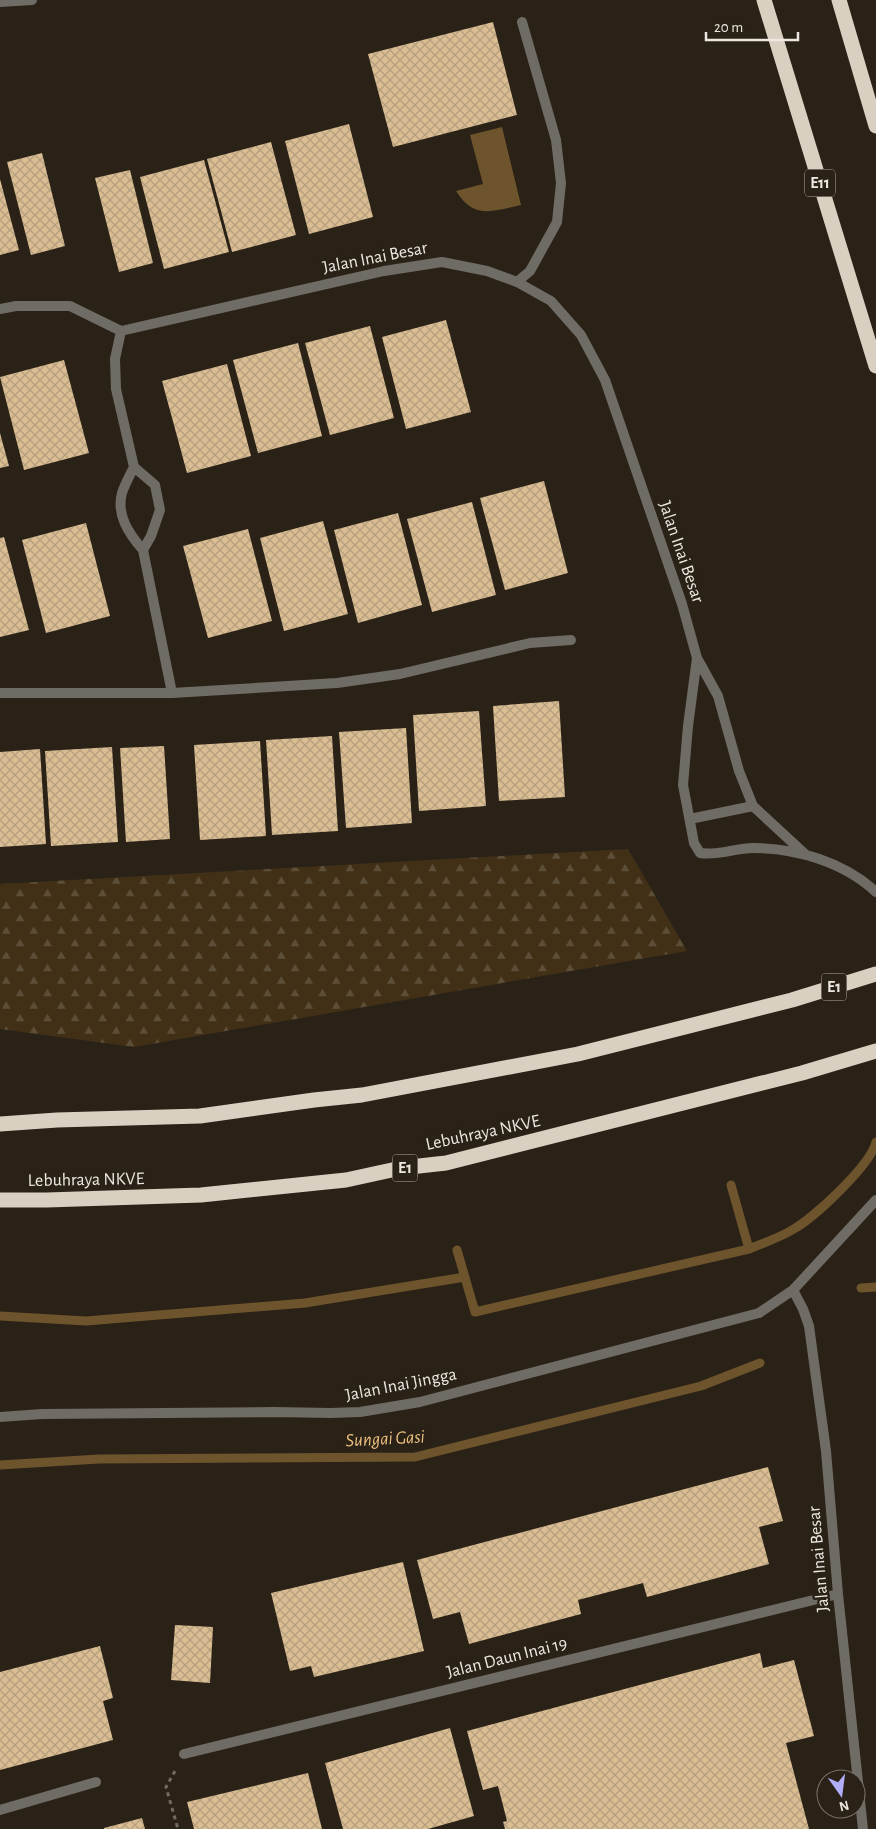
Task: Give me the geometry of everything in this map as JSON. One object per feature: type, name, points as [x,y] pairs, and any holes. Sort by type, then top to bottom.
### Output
[{"type":"highway","name":"E11","points":[[764,0],[876,366]]},
{"type":"highway","points":[[839,0],[876,126]]},
{"type":"highway","name":"E1","points":[[0,1124],[57,1120],[200,1116],[362,1095],[578,1054],[792,1000],[876,974]]},
{"type":"highway","name":"Lebuhraya NKVE","points":[[0,1200],[201,1195],[346,1180],[401,1168],[446,1163],[802,1073],[876,1051]]},
{"type":"street","points":[[0,2],[32,0]]},
{"type":"street","points":[[517,282],[530,271],[557,222],[561,183],[556,140],[522,22]]},
{"type":"street","name":"Jalan Inai Besar","points":[[121,331],[384,271],[442,262],[487,271],[517,282],[551,301],[580,335],[604,380],[682,604],[697,658]]},
{"type":"street","points":[[0,309],[16,306],[70,306],[121,331],[115,359],[116,389],[134,467],[155,485],[160,510],[151,536],[143,550]]},
{"type":"street","points":[[134,467],[122,494],[122,518],[129,534],[143,550],[172,693]]},
{"type":"street","points":[[0,694],[172,693],[337,683],[400,674],[530,643],[571,640]]},
{"type":"street","points":[[697,658],[718,696],[739,771],[753,806],[806,855]]},
{"type":"street","points":[[697,658],[683,785],[694,843],[700,853],[711,855],[751,848],[772,849],[806,855],[841,868],[863,881],[876,892]]},
{"type":"street","points":[[690,819],[753,806]]},
{"type":"street","name":"Jalan Inai Jingga","points":[[0,1417],[42,1414],[360,1412],[420,1402],[738,1319],[767,1309],[793,1290],[876,1200]]},
{"type":"street","name":"Jalan Inai Besar","points":[[793,1290],[803,1309],[808,1326],[826,1451],[838,1594],[863,1829]]},
{"type":"street","name":"Jalan Daun Inai 19","points":[[184,1754],[838,1594]]},
{"type":"street","points":[[0,1810],[96,1782]]},
{"type":"path","points":[[178,1829],[166,1788],[184,1754]]},
{"type":"green space","points":[[628,849],[687,951],[134,1047],[0,1029],[0,884]]},
{"type":"shaded area","points":[[502,127],[521,205],[493,211],[477,210],[463,200],[456,191],[483,184],[470,135]]},
{"type":"building","points":[[493,22],[517,115],[393,147],[368,54]]},
{"type":"building","points":[[349,124],[373,217],[309,234],[285,141]]},
{"type":"building","points":[[271,142],[296,235],[232,252],[207,159]]},
{"type":"building","points":[[42,153],[65,246],[31,255],[7,162]]},
{"type":"building","points":[[204,160],[229,252],[164,269],[140,177]]},
{"type":"building","points":[[130,170],[153,263],[119,272],[95,178]]},
{"type":"building","points":[[0,179],[19,250],[0,255]]},
{"type":"building","points":[[446,320],[471,412],[406,429],[382,337]]},
{"type":"building","points":[[370,326],[394,418],[330,435],[305,343]]},
{"type":"building","points":[[298,343],[322,436],[258,453],[233,360]]},
{"type":"building","points":[[64,360],[89,453],[24,470],[0,377]]},
{"type":"building","points":[[227,364],[251,456],[187,473],[162,381]]},
{"type":"building","points":[[0,433],[9,466],[0,468]]},
{"type":"building","points":[[544,481],[568,573],[505,590],[480,498]]},
{"type":"building","points":[[472,502],[496,595],[432,612],[407,519]]},
{"type":"building","points":[[398,513],[422,605],[358,623],[334,530]]},
{"type":"building","points":[[323,521],[348,614],[284,631],[260,538]]},
{"type":"building","points":[[86,523],[110,616],[46,633],[22,540]]},
{"type":"building","points":[[248,529],[272,621],[208,638],[183,546]]},
{"type":"building","points":[[4,537],[29,630],[0,637],[0,538]]},
{"type":"building","points":[[559,701],[565,797],[499,801],[493,706]]},
{"type":"building","points":[[479,711],[486,806],[419,811],[413,715]]},
{"type":"building","points":[[406,728],[412,823],[346,828],[339,732]]},
{"type":"building","points":[[332,736],[338,831],[272,835],[266,740]]},
{"type":"building","points":[[260,741],[266,836],[200,840],[194,745]]},
{"type":"building","points":[[164,746],[170,839],[126,842],[120,748]]},
{"type":"building","points":[[112,747],[118,842],[51,846],[45,751]]},
{"type":"building","points":[[40,749],[46,844],[0,847],[0,752]]},
{"type":"building","points":[[768,1467],[783,1521],[759,1527],[769,1564],[647,1597],[643,1583],[578,1600],[581,1614],[469,1644],[460,1612],[433,1619],[417,1560]]},
{"type":"building","points":[[403,1562],[424,1651],[314,1677],[311,1666],[290,1671],[271,1593]]},
{"type":"building","points":[[175,1625],[213,1627],[210,1683],[171,1680]]},
{"type":"building","points":[[100,1646],[113,1698],[103,1701],[113,1740],[0,1770],[0,1672]]},
{"type":"building","points":[[760,1653],[763,1668],[794,1660],[814,1736],[786,1743],[809,1829],[505,1829],[503,1822],[507,1821],[498,1786],[483,1790],[467,1731]]},
{"type":"building","points":[[450,1728],[474,1816],[428,1829],[343,1829],[325,1763]]},
{"type":"building","points":[[308,1773],[322,1829],[194,1829],[187,1802]]},
{"type":"building","points":[[142,1818],[145,1829],[104,1829],[104,1828]]},
{"type":"waterway","points":[[457,1250],[475,1312],[749,1249],[787,1233],[813,1215],[853,1177],[872,1152],[876,1142]]},
{"type":"waterway","points":[[731,1185],[749,1249]]},
{"type":"waterway","points":[[0,1316],[86,1321],[305,1303],[465,1277]]},
{"type":"waterway","name":"Sungai Gasi","points":[[861,1288],[876,1287]]},
{"type":"waterway","name":"Sungai Gasi","points":[[0,1465],[99,1459],[415,1457],[701,1386],[760,1363]]}]
